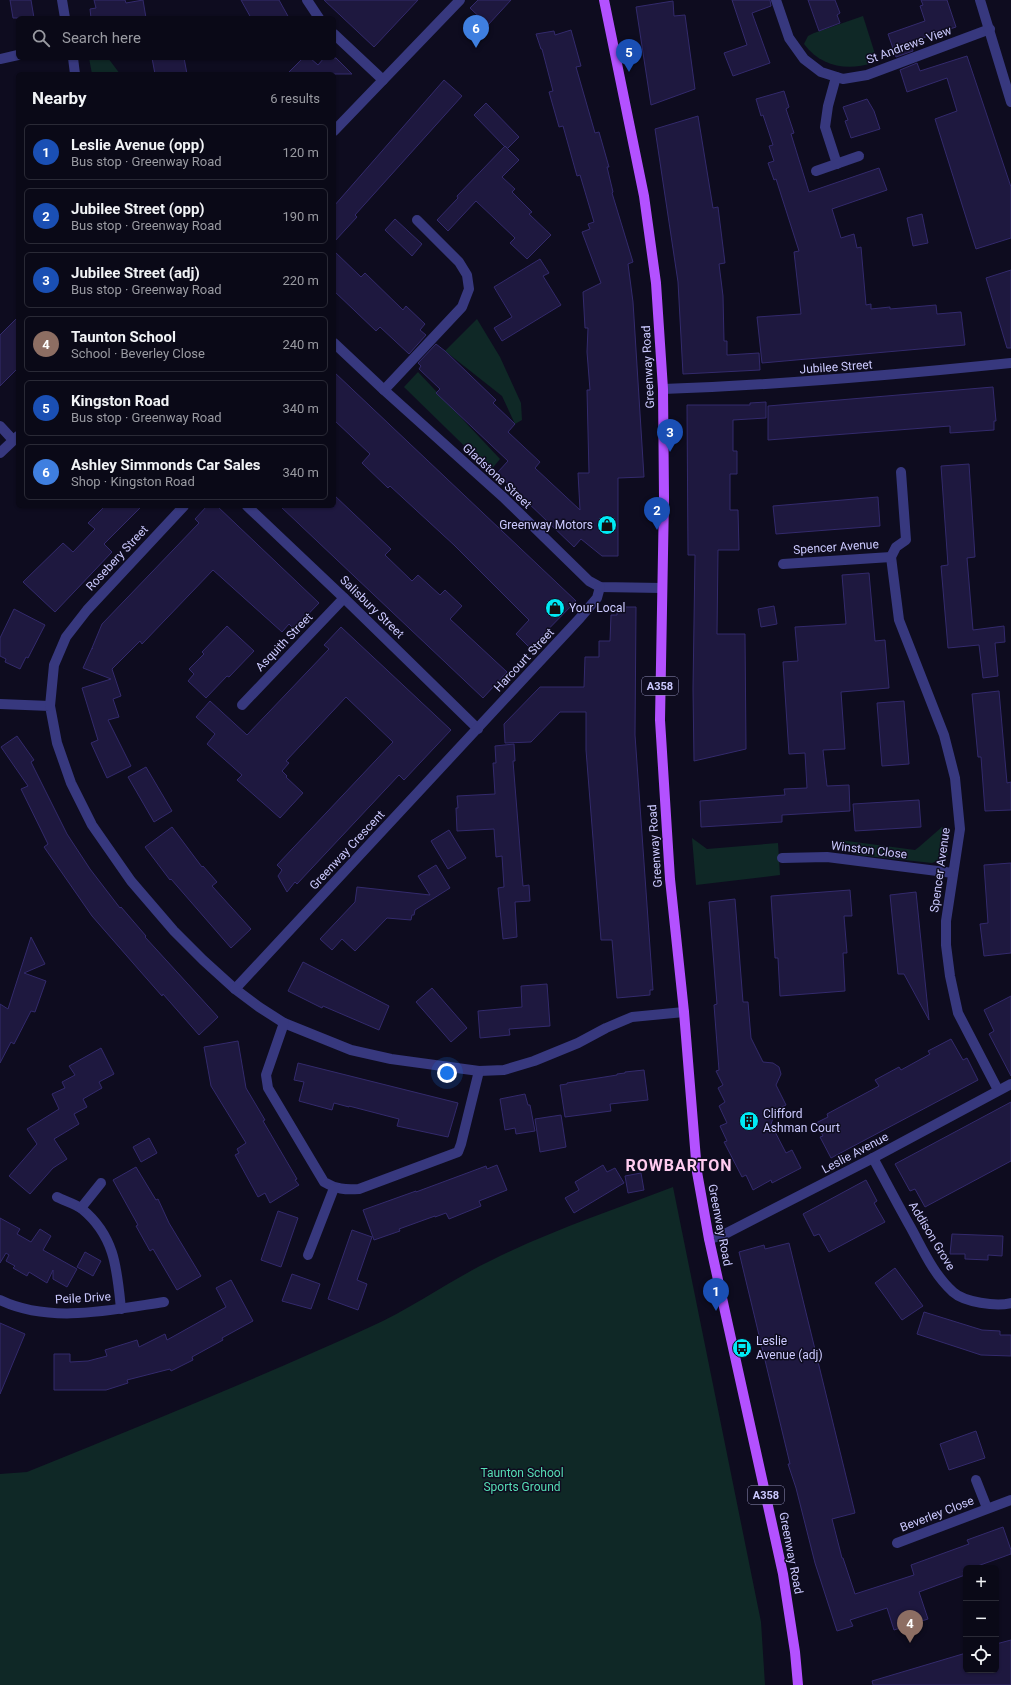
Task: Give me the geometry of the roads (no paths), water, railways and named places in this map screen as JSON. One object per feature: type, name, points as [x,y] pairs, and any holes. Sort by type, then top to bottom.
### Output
[{"type":"main road","name":"Greenway Road","points":[[604,0],[644,196],[656,283],[664,389],[664,498],[660,720],[670,879],[684,1012],[697,1172],[709,1240],[782,1567],[795,1652],[798,1685]]},
{"type":"street","points":[[62,0],[65,16]]},
{"type":"street","points":[[307,0],[318,16]]},
{"type":"street","points":[[336,129],[460,0]]},
{"type":"street","name":"St Andrews View","points":[[776,0],[788,38],[804,59],[821,72],[842,79],[867,74],[990,30]]},
{"type":"street","points":[[980,0],[1011,102]]},
{"type":"street","points":[[336,36],[383,80]]},
{"type":"street","points":[[0,59],[16,55]]},
{"type":"street","points":[[73,60],[75,72]]},
{"type":"street","points":[[836,77],[828,106],[825,127],[837,164]]},
{"type":"street","points":[[816,171],[859,156]]},
{"type":"street","points":[[384,390],[462,307],[468,289],[467,275],[460,262],[417,220]]},
{"type":"street","name":"Gladstone Street","points":[[336,345],[503,497],[589,581],[600,587]]},
{"type":"street","name":"Jubilee Street","points":[[664,389],[798,383],[1011,363]]},
{"type":"street","points":[[0,426],[16,438],[0,453]]},
{"type":"street","name":"Spencer Avenue","points":[[901,472],[906,540],[896,548],[891,557],[899,620],[944,735],[955,778],[960,829],[946,921],[946,945],[952,987],[958,1012],[998,1090]]},
{"type":"street","name":"Rosebery Street","points":[[50,706],[54,665],[66,637],[87,610],[182,508]]},
{"type":"street","name":"Salisbury Street","points":[[249,508],[478,729]]},
{"type":"street","name":"Spencer Avenue","points":[[783,564],[891,557]]},
{"type":"street","points":[[600,587],[662,588]]},
{"type":"street","name":"Harcourt Street","points":[[478,729],[580,618],[597,598],[600,587]]},
{"type":"street","name":"Asquith Street","points":[[242,705],[344,598]]},
{"type":"street","points":[[0,704],[50,706],[57,743],[71,783],[92,825],[131,881],[193,950],[235,989],[284,1023],[351,1050],[391,1059],[479,1071],[504,1070],[534,1061],[578,1043],[606,1028],[632,1017],[684,1012]]},
{"type":"street","name":"Greenway Crescent","points":[[235,989],[478,729]]},
{"type":"street","name":"Winston Close","points":[[782,858],[827,857],[953,873]]},
{"type":"street","points":[[284,1023],[266,1075],[268,1088],[320,1177],[324,1182],[334,1188],[346,1190],[359,1189],[458,1152],[479,1071]]},
{"type":"street","name":"Leslie Avenue","points":[[709,1240],[721,1236],[873,1158],[1011,1084]]},
{"type":"street","name":"Addison Grove","points":[[873,1158],[935,1271],[953,1293],[968,1300],[1003,1305],[1011,1303]]},
{"type":"street","points":[[81,1208],[101,1183]]},
{"type":"street","points":[[308,1255],[334,1188]]},
{"type":"street","name":"Peile Drive","points":[[57,1197],[81,1208],[107,1237],[118,1280],[121,1309]]},
{"type":"street","name":"Peile Drive","points":[[0,1300],[23,1308],[46,1312],[70,1313],[121,1309],[164,1302]]},
{"type":"street","name":"Beverley Close","points":[[976,1480],[987,1508]]},
{"type":"street","name":"Beverley Close","points":[[897,1543],[1011,1500]]},
{"type":"place","name":"Ashley Simmonds Car Sales","points":[[476,48]]},
{"type":"place","name":"Kingston Road","points":[[629,72]]},
{"type":"place","name":"Jubilee Street (adj)","points":[[670,452]]},
{"type":"place","name":"Greenway Motors","points":[[607,525]]},
{"type":"place","name":"Jubilee Street (opp)","points":[[657,530]]},
{"type":"place","name":"Your Local","points":[[555,608]]},
{"type":"place","name":"Clifford Ashman Court","points":[[749,1121]]},
{"type":"place","name":"Leslie Avenue (opp)","points":[[716,1311]]},
{"type":"place","name":"Leslie Avenue (adj)","points":[[742,1348]]},
{"type":"place","name":"Taunton School","points":[[910,1643]]},
{"type":"district","name":"ROWBARTON","points":[[679,1165]]},
{"type":"park label","name":"Taunton School Sports Ground","points":[[522,1480]]}]
